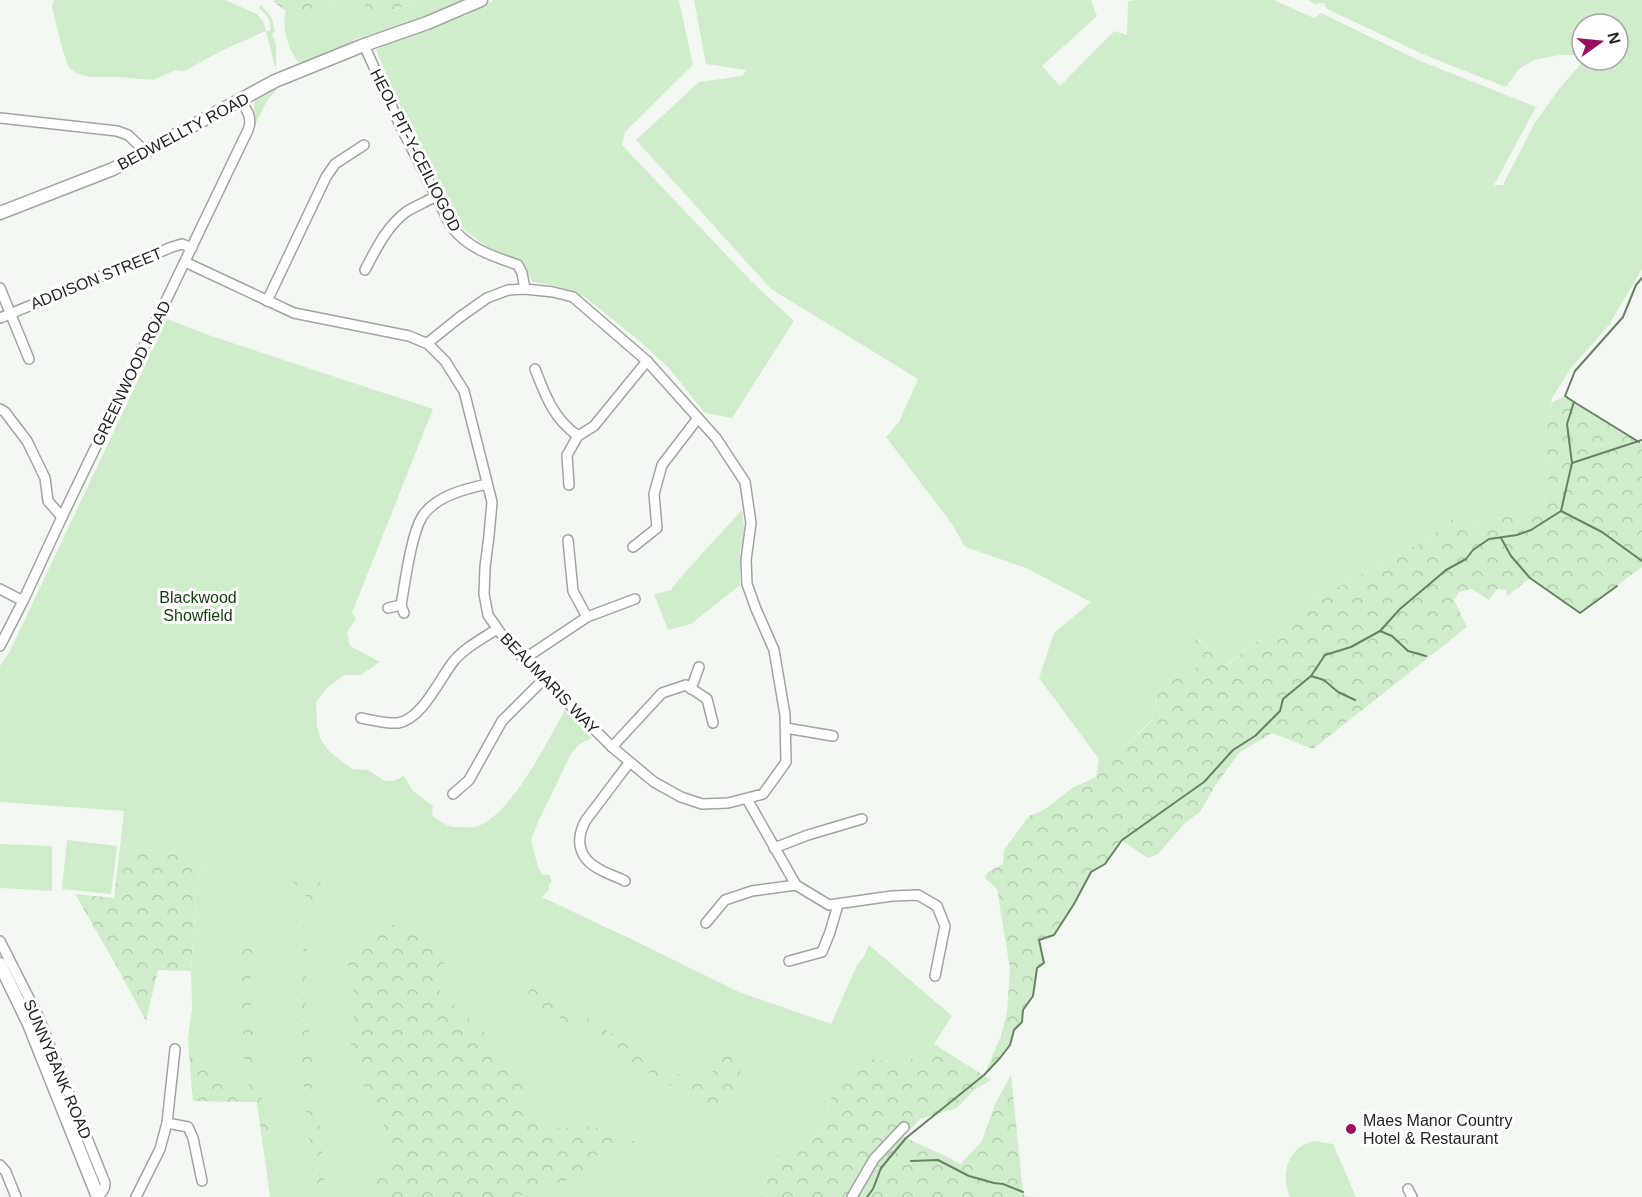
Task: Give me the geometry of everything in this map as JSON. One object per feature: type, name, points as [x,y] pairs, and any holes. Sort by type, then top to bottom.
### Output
[{"type":"street","name":"BEDWELLTY ROAD","points":[[0,213],[113,169],[275,81],[481,0]]},
{"type":"street","name":"HEOL PIT-Y-CEILIOGOD","points":[[364,45],[400,125],[451,226],[468,244],[490,256],[518,265],[525,289]]},
{"type":"street","name":"GREENWOOD ROAD","points":[[0,645],[251,123],[250,116],[240,100]]},
{"type":"street","points":[[0,118],[117,131],[128,135],[145,151]]},
{"type":"street","points":[[267,300],[326,177],[335,164],[362,149]]},
{"type":"street","points":[[365,270],[381,241],[396,221],[436,196]]},
{"type":"street","name":"ADDISON STREET","points":[[0,318],[172,247],[182,244],[192,248]]},
{"type":"street","name":"BEAUMARIS WAY","points":[[185,262],[300,315],[409,336],[428,344],[445,361],[464,391],[488,484],[492,502],[484,594],[488,615],[497,629],[506,641],[612,747],[654,782],[681,797],[702,804],[728,803],[763,794],[786,762],[785,715],[774,650],[747,584],[746,560],[751,523],[745,482],[716,438],[698,418]]},
{"type":"street","points":[[0,288],[29,359]]},
{"type":"street","points":[[428,344],[487,298],[508,290],[525,289],[573,297],[647,361],[698,418],[662,465],[654,494],[657,528],[633,547]]},
{"type":"street","points":[[570,485],[567,455],[578,435],[594,426],[647,361]]},
{"type":"street","points":[[535,369],[548,402],[558,417],[578,435]]},
{"type":"street","points":[[539,379],[548,375]]},
{"type":"street","points":[[0,409],[5,412],[27,441],[45,478],[48,501],[62,517]]},
{"type":"street","points":[[388,608],[403,609],[417,528],[422,516],[445,497],[488,484]]},
{"type":"street","points":[[568,540],[573,591],[587,618]]},
{"type":"street","points":[[0,589],[23,601]]},
{"type":"street","points":[[524,659],[587,618],[635,599]]},
{"type":"street","points":[[361,718],[398,723],[414,715],[454,661],[497,629]]},
{"type":"street","points":[[691,689],[699,667]]},
{"type":"street","points":[[453,795],[469,780],[502,721],[544,679]]},
{"type":"street","points":[[612,747],[662,693],[686,685],[707,699],[713,723]]},
{"type":"street","points":[[375,721],[375,732]]},
{"type":"street","points":[[786,728],[833,736]]},
{"type":"street","points":[[625,881],[616,871],[601,870],[585,858],[580,848],[579,838],[580,830],[586,820],[629,763]]},
{"type":"street","points":[[747,799],[796,885],[829,905],[892,896],[918,895],[937,906],[945,926],[935,976]]},
{"type":"street","points":[[774,848],[862,819]]},
{"type":"street","points":[[706,922],[725,900],[752,891],[796,885]]},
{"type":"street","points":[[789,961],[822,952],[838,905]]},
{"type":"street","name":"SUNNYBANK ROAD","points":[[0,941],[46,1035],[105,1183],[105,1188],[98,1197],[29,1024],[0,964]]},
{"type":"street","points":[[136,1197],[160,1149],[167,1123],[175,1049]]},
{"type":"street","points":[[167,1123],[188,1127],[193,1138],[202,1181]]},
{"type":"street","points":[[852,1197],[874,1160],[904,1127]]},
{"type":"street","points":[[0,1164],[6,1172],[16,1197]]},
{"type":"green space","points":[[54,0],[225,0],[257,14],[263,21],[266,31],[221,51],[185,71],[176,70],[153,80],[89,77],[69,68],[52,7]]},
{"type":"green space","points":[[274,0],[336,0],[327,11],[315,19],[286,11]]},
{"type":"green space","points":[[336,0],[365,0],[364,7],[372,19],[420,0],[468,0],[381,34],[361,37],[330,54],[298,62],[286,37],[284,24],[286,11],[315,18],[327,11]]},
{"type":"green space","points":[[365,0],[420,0],[372,19],[364,7]]},
{"type":"green space","points":[[493,0],[679,0],[693,65],[625,132],[622,145],[753,283],[794,321],[732,418],[705,413],[668,367],[586,298],[557,286],[533,282],[521,262],[490,249],[464,230],[418,148],[376,50],[467,15]]},
{"type":"green space","points":[[694,0],[1091,0],[1097,16],[1042,66],[1060,86],[1114,31],[1127,35],[1128,1],[1274,0],[1314,18],[1321,13],[1418,60],[1536,107],[1494,185],[1503,185],[1534,124],[1574,72],[1630,72],[1630,12],[1570,12],[1570,55],[1534,60],[1519,69],[1506,87],[1427,56],[1327,9],[1324,3],[1315,4],[1308,0],[1642,0],[1642,269],[1609,325],[1571,368],[1552,398],[1543,451],[1551,460],[1546,499],[1534,512],[1463,526],[1452,519],[1429,539],[1340,586],[1313,597],[1284,625],[1251,645],[1225,666],[1196,637],[1198,656],[1196,669],[1178,678],[1157,697],[1151,721],[1117,753],[1099,759],[1039,678],[1054,633],[1091,602],[1026,568],[965,547],[952,524],[886,437],[899,422],[918,379],[771,289],[636,140],[699,82],[742,76],[746,70],[706,64]]},
{"type":"green space","points":[[260,5],[269,14],[273,23],[276,71],[266,31],[270,31],[270,21],[259,8]]},
{"type":"green space","points":[[282,84],[268,99],[255,125],[256,99]]},
{"type":"green space","name":"Blackwood Showfield","points":[[167,319],[211,336],[433,409],[352,613],[356,619],[347,632],[350,646],[380,662],[361,675],[344,675],[327,688],[316,702],[317,726],[321,740],[330,752],[352,769],[368,770],[385,781],[393,781],[404,776],[413,791],[433,806],[432,815],[453,827],[473,827],[488,821],[514,794],[538,758],[565,710],[592,738],[578,745],[571,754],[531,840],[538,867],[542,874],[549,875],[552,881],[549,890],[542,897],[739,992],[831,1024],[857,965],[869,945],[952,1016],[934,1044],[903,1065],[871,1058],[840,1067],[822,1129],[804,1147],[779,1150],[763,1188],[762,1197],[270,1197],[257,1102],[193,1101],[188,1039],[192,1008],[191,971],[197,882],[203,865],[171,853],[120,847],[124,811],[0,802],[0,666],[10,651]]},
{"type":"green space","points":[[1565,396],[1642,444],[1642,567],[1580,613],[1530,578],[1507,596],[1506,590],[1497,589],[1489,600],[1472,589],[1459,592],[1454,600],[1467,627],[1313,749],[1272,733],[1239,753],[1215,786],[1200,812],[1185,823],[1158,854],[1148,858],[1121,840],[1105,864],[1091,872],[1054,935],[1039,941],[1044,963],[1037,968],[1033,996],[1023,1010],[1022,1022],[1014,1030],[1010,1045],[984,1075],[1001,1036],[1007,1012],[1010,969],[997,889],[985,878],[988,872],[1003,864],[1004,850],[1029,816],[1044,810],[1072,788],[1096,777],[1099,759],[1117,753],[1151,722],[1157,697],[1166,679],[1178,678],[1196,669],[1198,656],[1195,637],[1226,666],[1251,645],[1284,625],[1313,597],[1340,586],[1429,539],[1452,519],[1463,526],[1534,512],[1546,499],[1551,460],[1543,451],[1551,403]]},
{"type":"green space","points":[[742,510],[745,535],[740,551],[740,585],[691,624],[668,630],[654,594],[671,590]]},
{"type":"green space","points":[[67,840],[117,846],[111,894],[62,889]]},
{"type":"green space","points":[[0,844],[52,846],[52,891],[0,888]]},
{"type":"green space","points":[[120,847],[171,853],[203,865],[197,882],[191,971],[158,970],[146,1021],[75,894],[114,898]]},
{"type":"green space","points":[[305,876],[322,883],[327,890],[321,894],[314,906],[293,881]]},
{"type":"green space","points":[[392,924],[423,936],[444,951],[440,991],[489,1037],[525,1091],[529,1111],[543,1128],[590,1127],[626,1131],[639,1149],[601,1148],[591,1166],[575,1178],[515,1197],[385,1197],[375,1186],[376,1166],[393,1166],[389,1134],[368,1100],[351,1046],[355,998],[348,963],[360,938]]},
{"type":"green space","points":[[310,925],[312,935],[306,952],[301,951],[299,941],[303,926]]},
{"type":"green space","points":[[250,940],[255,945],[252,951],[250,990],[256,1067],[269,1134],[263,1145],[257,1102],[193,1101],[189,1050],[207,1066],[216,1068],[221,1076],[223,1090],[228,1093],[242,1091],[249,1085],[244,1055],[240,955],[243,942]]},
{"type":"green space","points":[[299,966],[306,972],[306,1005],[322,1145],[325,1197],[315,1197],[304,1087],[297,1045],[297,973]]},
{"type":"green space","points":[[531,987],[547,994],[683,1077],[703,1080],[718,1067],[725,1048],[738,1051],[741,1067],[735,1087],[722,1107],[703,1108],[686,1095],[535,1003],[528,993]]},
{"type":"green space","points":[[934,1044],[991,1080],[973,1091],[957,1108],[920,1119],[904,1136],[960,1164],[982,1141],[995,1104],[1011,1075],[1023,1192],[1025,1196],[1034,1197],[762,1197],[763,1188],[779,1150],[804,1147],[822,1129],[840,1067],[871,1058],[903,1065]]},
{"type":"green space","points":[[1314,1141],[1333,1144],[1356,1197],[1290,1197],[1286,1183],[1288,1164],[1300,1147]]},
{"type":"waterway","points":[[867,1197],[873,1189],[881,1168],[906,1138],[984,1075],[1010,1045],[1014,1030],[1022,1022],[1023,1010],[1033,996],[1037,968],[1044,963],[1039,940],[1054,935],[1091,872],[1105,864],[1122,840],[1204,782],[1233,750],[1255,736],[1280,711],[1283,699],[1311,676],[1325,655],[1351,647],[1380,631],[1400,609],[1446,570],[1466,559],[1473,550],[1489,539],[1517,535],[1531,530],[1561,511],[1572,463],[1567,424],[1574,402],[1565,396],[1575,371],[1623,317],[1636,285],[1642,278]]},
{"type":"waterway","points":[[1574,402],[1639,442]]},
{"type":"waterway","points":[[1572,463],[1642,440]]},
{"type":"waterway","points":[[1561,511],[1602,532],[1642,561]]},
{"type":"waterway","points":[[1501,538],[1511,556],[1530,578],[1580,613],[1617,586]]},
{"type":"waterway","points":[[1380,631],[1392,636],[1408,651],[1426,656]]},
{"type":"waterway","points":[[1311,676],[1324,680],[1338,692],[1355,700]]},
{"type":"waterway","points":[[911,1161],[938,1160],[969,1176],[1003,1184],[1023,1192]]},
{"type":"place","name":"Maes Manor Country Hotel & Restaurant","points":[[1351,1129]]}]
